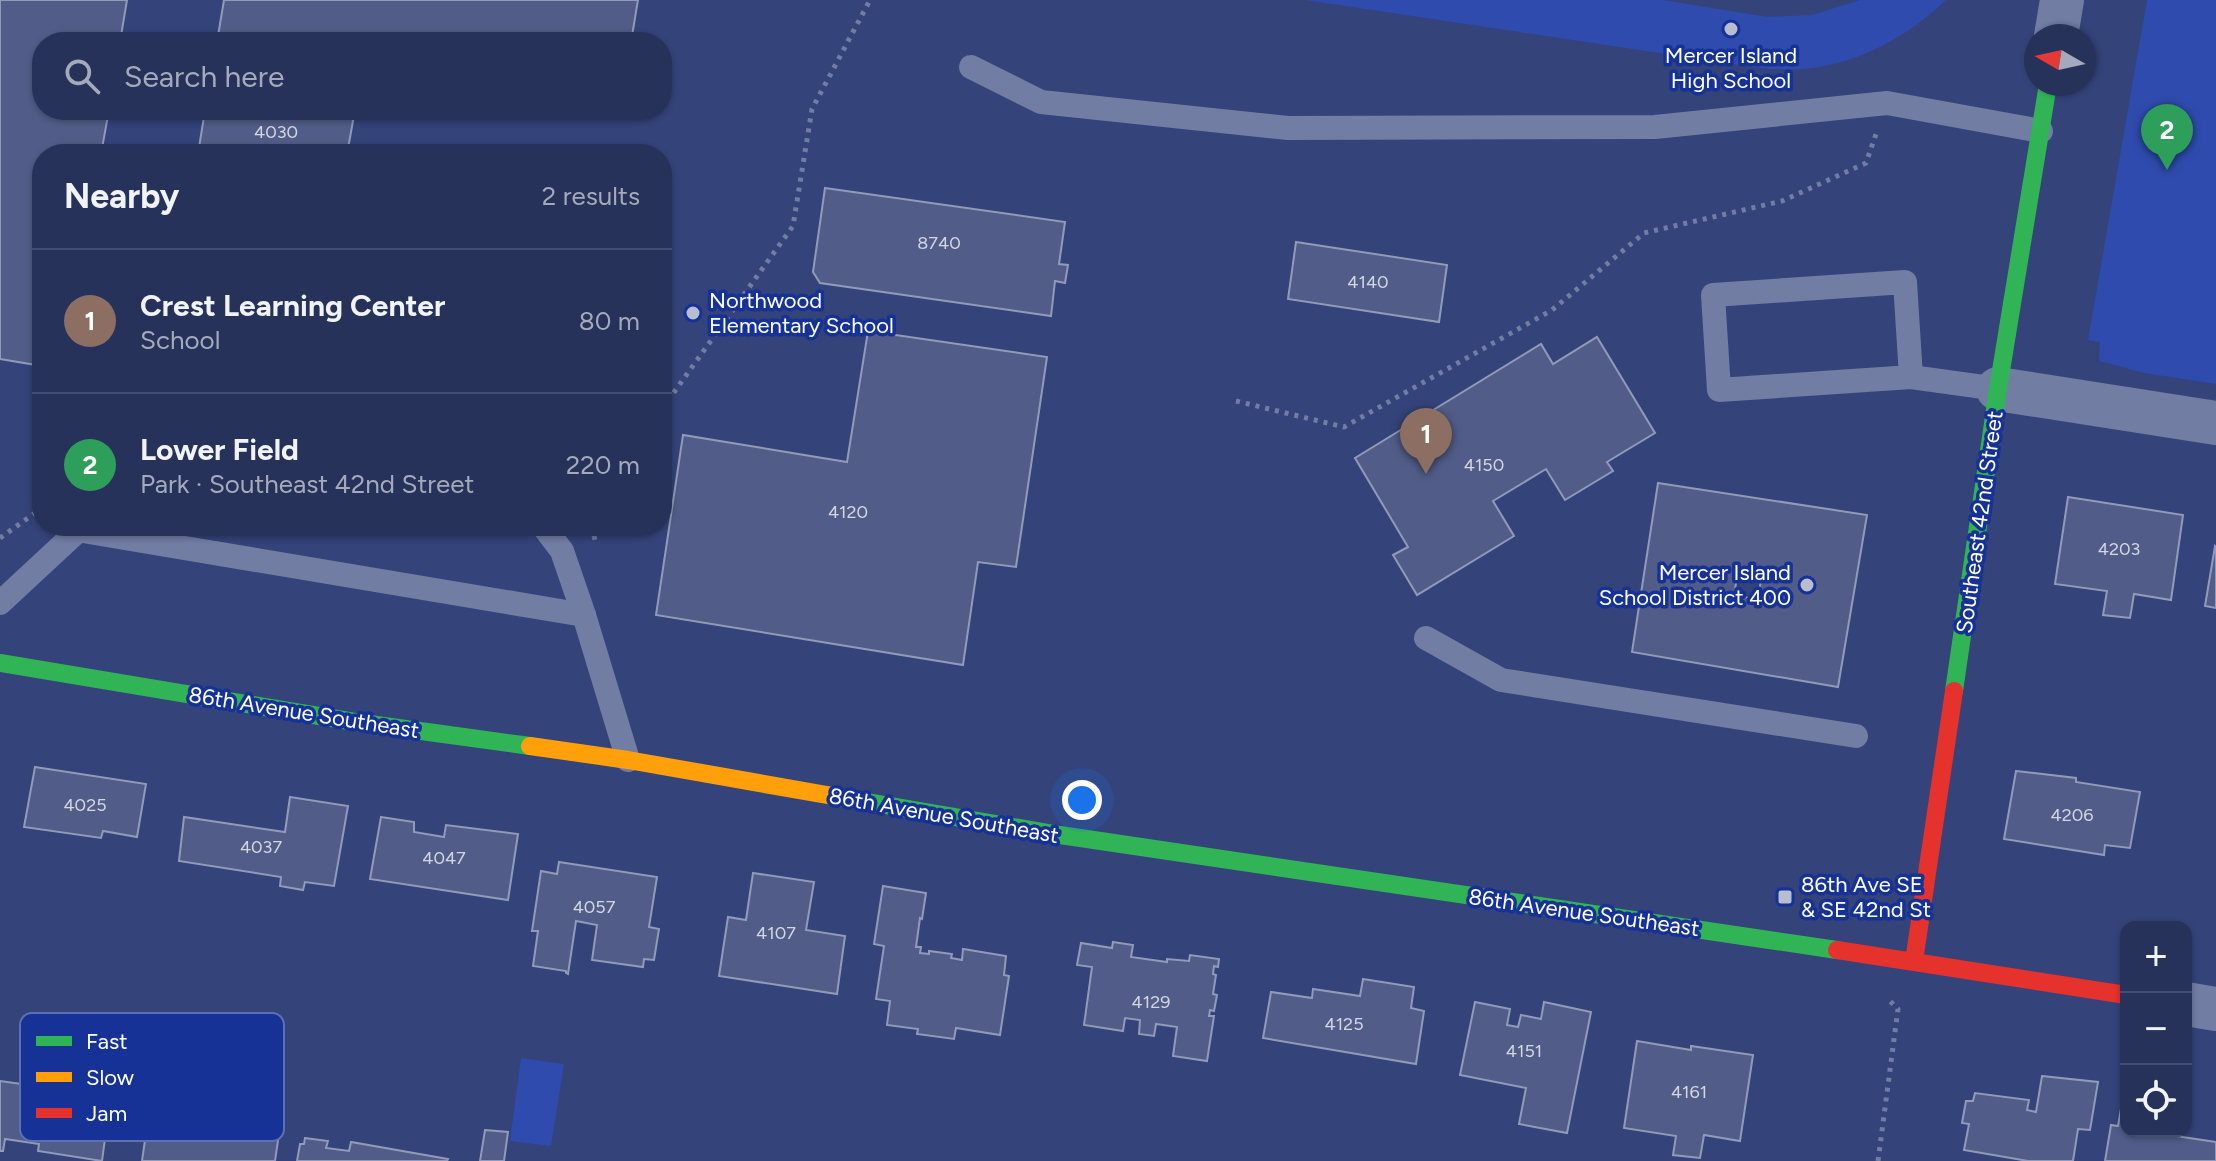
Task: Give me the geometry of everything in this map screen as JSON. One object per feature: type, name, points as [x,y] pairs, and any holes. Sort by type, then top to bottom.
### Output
[{"type":"street","points":[[2058,24],[2062,0]]},
{"type":"street","name":"Southeast 42nd Street","points":[[1914,961],[1998,389],[2046,96]]},
{"type":"street","points":[[1998,389],[2216,423]]},
{"type":"street","name":"86th Avenue Southeast","points":[[0,663],[355,722],[628,760],[1060,835],[2120,994]]},
{"type":"street","points":[[2192,1005],[2216,1009]]},
{"type":"lane","points":[[971,67],[1041,102],[1288,128],[1655,127],[1887,103],[2041,131]]},
{"type":"lane","points":[[1911,377],[1905,282],[1713,295],[1719,390],[1911,377],[1998,389]]},
{"type":"lane","points":[[0,603],[71,536]]},
{"type":"lane","points":[[120,536],[584,615]]},
{"type":"lane","points":[[551,536],[562,551],[628,760]]},
{"type":"lane","points":[[1426,638],[1501,680],[1856,736]]},
{"type":"path","points":[[672,395],[793,226],[812,109],[870,0]]},
{"type":"path","points":[[1236,401],[1344,427],[1552,310],[1644,233],[1782,201],[1866,163],[1887,103]]},
{"type":"path","points":[[0,538],[32,515]]},
{"type":"path","points":[[1878,1161],[1898,1009],[1886,998]]},
{"type":"shaded area","name":"Mercer Island High School","points":[[1305,0],[1663,0],[1768,17],[1812,15],[1860,0],[1946,0],[1915,26],[1863,55],[1824,66],[1793,69],[1760,68]]},
{"type":"shaded area","points":[[2147,0],[2216,0],[2216,384],[2144,373],[2099,361],[2100,342],[2088,340]]},
{"type":"shaded area","points":[[521,1058],[564,1064],[551,1146],[510,1141]]},
{"type":"building","points":[[0,0],[127,0],[122,32],[32,32],[32,120],[107,120],[103,144],[32,144],[32,364],[0,359]]},
{"type":"building","points":[[224,0],[638,0],[633,32],[219,32]]},
{"type":"building","points":[[203,120],[353,120],[349,144],[200,144]]},
{"type":"building","points":[[825,188],[1065,222],[1059,264],[1068,265],[1065,283],[1055,281],[1051,316],[820,283],[813,272]]},
{"type":"building","points":[[1296,242],[1447,265],[1439,322],[1288,299]]},
{"type":"building","points":[[868,331],[1047,357],[1016,567],[978,562],[963,665],[656,615],[668,536],[672,536],[672,508],[683,435],[847,462]]},
{"type":"building","points":[[1597,337],[1655,433],[1607,462],[1613,471],[1565,500],[1546,469],[1493,501],[1514,536],[1417,595],[1393,555],[1408,547],[1355,458],[1541,344],[1553,364]]},
{"type":"building","name":"Mercer Island School District 400","points":[[1658,483],[1867,515],[1838,687],[1632,652]],"holes":[[[1738,570],[1762,574],[1758,599],[1734,596]]]},
{"type":"building","points":[[2068,497],[2183,515],[2171,600],[2134,594],[2130,618],[2103,615],[2107,591],[2055,584]]},
{"type":"building","points":[[2216,547],[2216,608],[2205,606]]},
{"type":"building","points":[[35,767],[146,784],[137,837],[103,831],[101,838],[24,827]]},
{"type":"building","points":[[2016,771],[2076,778],[2076,782],[2140,792],[2130,848],[2105,845],[2104,855],[2004,839]]},
{"type":"building","points":[[290,797],[348,806],[334,886],[305,882],[303,890],[280,886],[281,877],[179,861],[184,817],[285,832]]},
{"type":"building","points":[[381,817],[414,822],[414,832],[444,837],[446,825],[518,834],[508,900],[370,879]]},
{"type":"building","points":[[559,862],[657,877],[649,927],[659,929],[654,960],[644,959],[643,967],[592,960],[597,925],[576,921],[568,974],[566,971],[533,966],[538,931],[532,931],[541,871],[557,874]]},
{"type":"building","points":[[753,873],[814,882],[806,930],[845,936],[837,994],[719,976],[728,917],[746,920]]},
{"type":"building","points":[[883,886],[926,893],[916,947],[921,947],[920,953],[952,954],[951,958],[962,960],[963,949],[1006,956],[1004,975],[1009,976],[1000,1035],[956,1028],[954,1039],[917,1034],[918,1029],[887,1025],[890,1001],[876,999],[884,946],[874,944]]},
{"type":"building","points":[[1113,942],[1133,945],[1131,957],[1167,962],[1167,959],[1189,961],[1190,955],[1219,959],[1213,974],[1216,975],[1213,994],[1217,995],[1214,1011],[1210,1010],[1209,1016],[1214,1016],[1207,1061],[1173,1056],[1177,1027],[1156,1024],[1154,1036],[1139,1034],[1140,1020],[1125,1018],[1123,1031],[1084,1025],[1092,967],[1077,965],[1081,943],[1112,948]]},
{"type":"building","points":[[1363,979],[1414,987],[1411,1008],[1424,1011],[1416,1064],[1263,1038],[1271,992],[1312,998],[1313,989],[1360,996]]},
{"type":"building","points":[[1475,1002],[1510,1009],[1507,1025],[1518,1027],[1521,1015],[1541,1019],[1544,1002],[1591,1012],[1567,1133],[1519,1124],[1526,1088],[1460,1075]]},
{"type":"building","points":[[1637,1041],[1691,1050],[1691,1046],[1753,1055],[1740,1141],[1704,1135],[1700,1158],[1673,1155],[1676,1136],[1624,1128]]},
{"type":"building","points":[[2042,1076],[2098,1082],[2090,1130],[2078,1129],[2073,1161],[2028,1161],[1964,1150],[1969,1124],[1962,1123],[1966,1101],[1973,1101],[1975,1093],[2029,1100],[2027,1110],[2036,1112]]},
{"type":"building","points":[[0,1081],[20,1084],[20,1141],[105,1141],[102,1161],[38,1151],[39,1144],[5,1139],[3,1151],[0,1151]]},
{"type":"building","points":[[2120,1114],[2120,1137],[2182,1137],[2216,1142],[2216,1161],[2105,1161],[2111,1125],[2118,1126]]},
{"type":"building","points":[[485,1130],[508,1132],[504,1161],[480,1161]]},
{"type":"building","points":[[305,1138],[328,1141],[326,1148],[349,1151],[351,1142],[448,1159],[297,1161],[300,1144],[304,1144]]},
{"type":"building","points":[[145,1141],[278,1141],[275,1161],[142,1161]]},
{"type":"traffic: fast","points":[[1954,691],[1998,389],[2046,96]]},
{"type":"traffic: fast","points":[[0,663],[355,722],[530,746]]},
{"type":"traffic: fast","points":[[850,799],[1060,835],[1837,950]]},
{"type":"traffic: slow","points":[[530,746],[850,799]]},
{"type":"traffic: jam","points":[[1914,961],[1954,691]]},
{"type":"traffic: jam","points":[[1837,950],[2120,994]]},
{"type":"place","name":"Mercer Island High School","points":[[1731,29]]},
{"type":"place","name":"Lower Field","points":[[2167,170]]},
{"type":"place","name":"Northwood Elementary School","points":[[693,313]]},
{"type":"place","name":"Crest Learning Center","points":[[1426,474]]},
{"type":"place","name":"Mercer Island School District 400","points":[[1807,585]]},
{"type":"place","name":"86th Ave SE & SE 42nd St","points":[[1785,897]]}]
